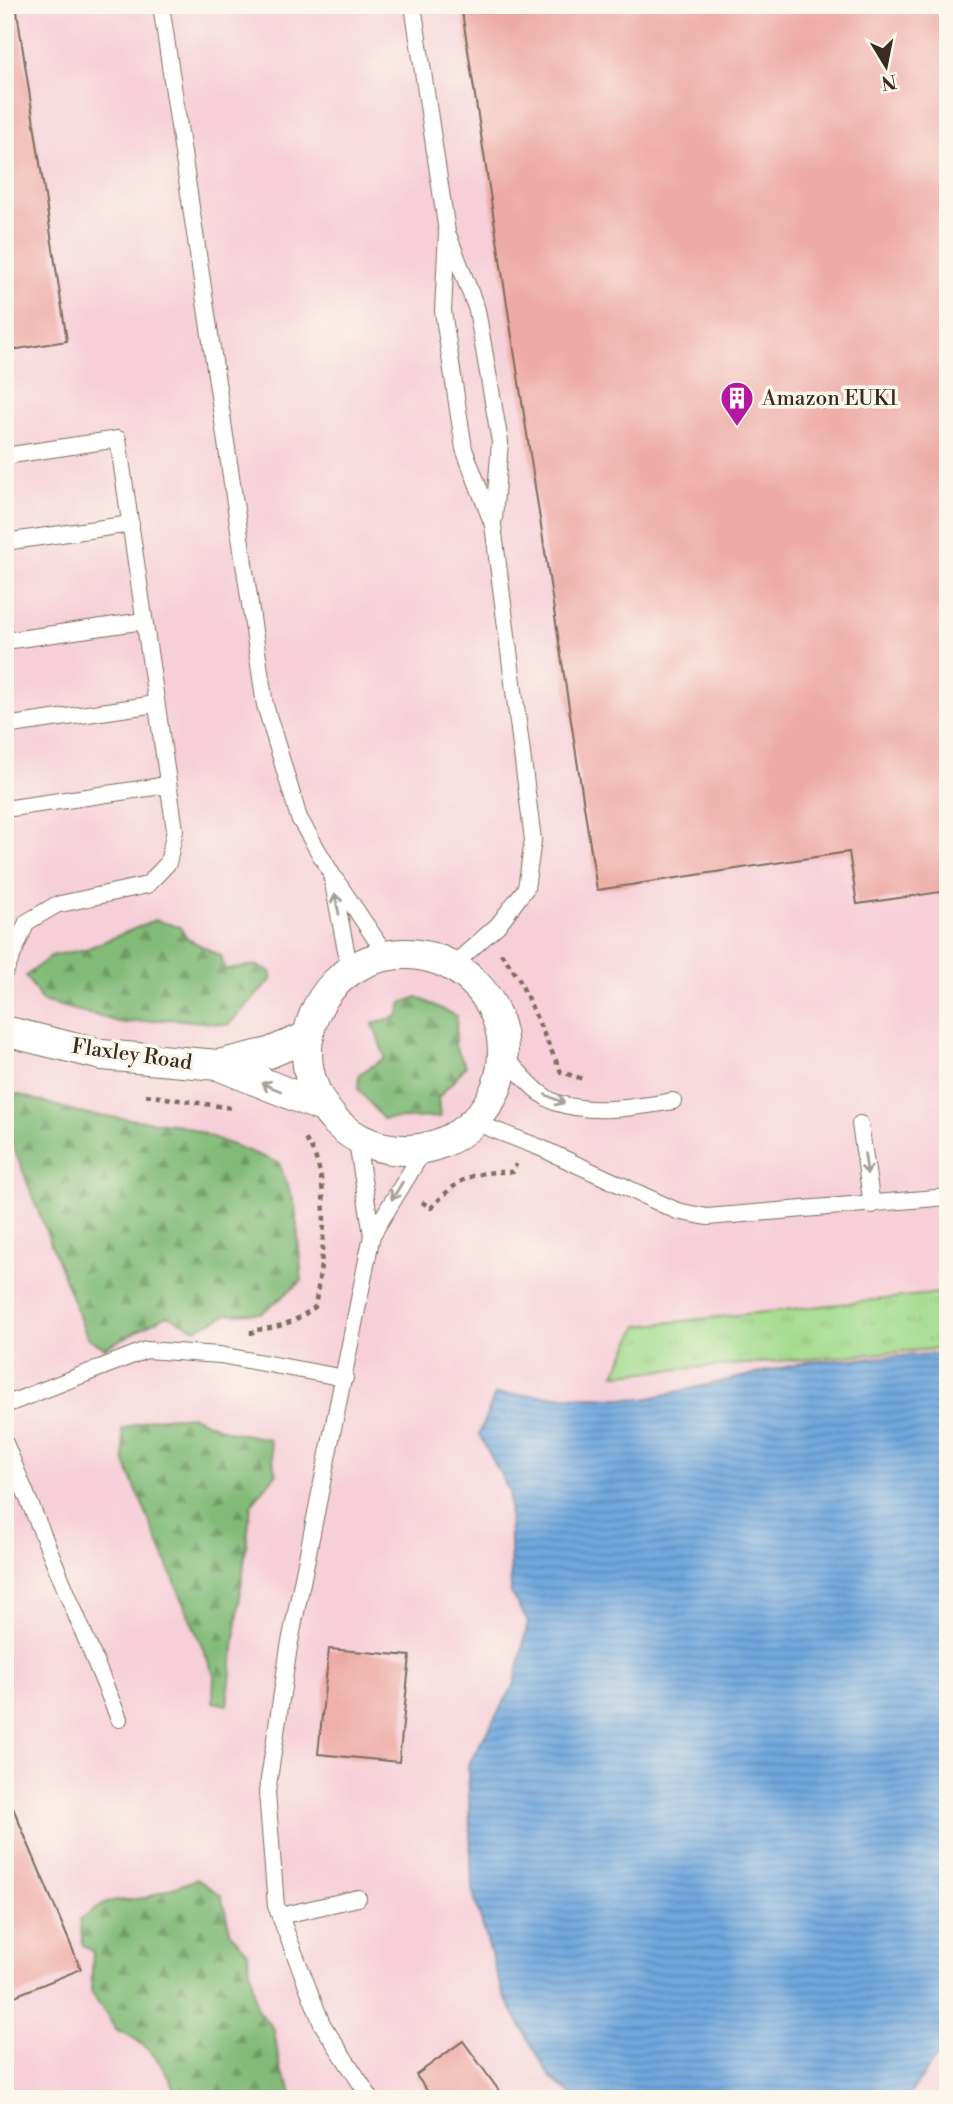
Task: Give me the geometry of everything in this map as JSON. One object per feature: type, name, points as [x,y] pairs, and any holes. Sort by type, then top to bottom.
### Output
[{"type":"street","points":[[409,954],[452,966],[474,982],[491,1003],[501,1028],[503,1055],[500,1080],[490,1102],[474,1122],[452,1138],[425,1148],[401,1150],[377,1146],[356,1136],[325,1108],[313,1086],[308,1061],[309,1036],[316,1010],[330,989],[350,971],[387,956],[409,954]]},
{"type":"street","name":"Flaxley Road","points":[[5,1031],[102,1055],[218,1065]]},
{"type":"street","points":[[218,1065],[268,1053],[309,1036]]},
{"type":"street","points":[[218,1065],[325,1108]]},
{"type":"lane","points":[[161,5],[265,705],[280,763],[299,818],[331,873],[387,956]]},
{"type":"lane","points":[[413,5],[447,232],[443,311],[446,336],[464,449],[493,524]]},
{"type":"lane","points":[[447,232],[477,310],[500,442],[493,524],[533,839],[531,869],[526,888],[498,925],[452,966]]},
{"type":"lane","points":[[5,456],[118,439],[175,830],[168,863],[147,885],[56,905],[27,922],[5,972]]},
{"type":"lane","points":[[5,542],[131,524]]},
{"type":"lane","points":[[5,640],[144,621]]},
{"type":"lane","points":[[5,726],[156,704]]},
{"type":"lane","points":[[5,809],[168,785]]},
{"type":"lane","points":[[331,873],[350,971]]},
{"type":"lane","points":[[503,1055],[556,1103],[606,1109],[673,1101]]},
{"type":"lane","points":[[474,1122],[541,1148],[677,1210],[707,1217],[948,1197]]},
{"type":"lane","points":[[860,1124],[872,1205]]},
{"type":"lane","points":[[356,1136],[372,1235],[289,1647],[267,1792],[276,1906],[322,2024],[372,2099]]},
{"type":"lane","points":[[372,1235],[425,1148]]},
{"type":"lane","points":[[5,1405],[146,1350],[220,1355],[345,1378]]},
{"type":"lane","points":[[5,1443],[119,1719]]},
{"type":"lane","points":[[280,1916],[358,1898]]},
{"type":"path","points":[[499,950],[518,977],[561,1072],[583,1079]]},
{"type":"path","points":[[144,1094],[239,1110]]},
{"type":"path","points":[[252,1330],[272,1329],[298,1320],[315,1307],[321,1254],[322,1176],[310,1143],[293,1128]]},
{"type":"path","points":[[418,1200],[431,1208],[455,1182],[489,1172],[513,1172],[517,1160]]},
{"type":"shaded area","points":[[5,5],[948,5],[948,2099],[5,2099]]},
{"type":"green space","points":[[155,920],[180,927],[188,939],[221,956],[225,970],[256,965],[271,972],[271,980],[228,1025],[172,1019],[123,1023],[42,1001],[26,976],[51,956],[86,949]]},
{"type":"green space","points":[[417,997],[457,1016],[455,1046],[466,1066],[438,1098],[440,1117],[383,1119],[358,1089],[359,1074],[385,1058],[373,1024],[398,1016],[402,1003]]},
{"type":"green space","points":[[16,1094],[85,1114],[181,1125],[279,1163],[295,1205],[302,1281],[262,1313],[228,1314],[196,1329],[167,1315],[105,1348],[87,1337],[5,1125]]},
{"type":"green space","points":[[948,1292],[948,1348],[615,1374],[638,1326]]},
{"type":"green space","points":[[192,1416],[227,1431],[269,1439],[276,1474],[251,1505],[227,1705],[213,1702],[214,1675],[125,1463],[122,1429],[151,1419]]},
{"type":"green space","points":[[197,1879],[221,1895],[231,1934],[247,1951],[257,2010],[274,2029],[280,2069],[296,2099],[179,2099],[156,2058],[138,2041],[117,2031],[91,1992],[93,1952],[83,1945],[80,1919],[106,1902],[145,1898]]},
{"type":"water","points":[[948,1353],[948,2042],[906,2099],[577,2099],[550,2077],[502,1992],[472,1889],[468,1765],[515,1683],[528,1622],[511,1594],[509,1491],[479,1434],[495,1394],[645,1399],[807,1362]]},
{"type":"building","points":[[5,5],[16,5],[67,341],[5,351]]},
{"type":"building","name":"Amazon EUK1","points":[[461,5],[948,5],[948,891],[857,904],[849,852],[597,890]]},
{"type":"building","points":[[329,1649],[410,1656],[399,1762],[318,1754]]},
{"type":"building","points":[[5,1789],[81,1969],[5,2000]]},
{"type":"building","points":[[463,2041],[505,2099],[433,2099],[416,2075]]},
{"type":"place","name":"Amazon EUK1","points":[[737,428]]}]
